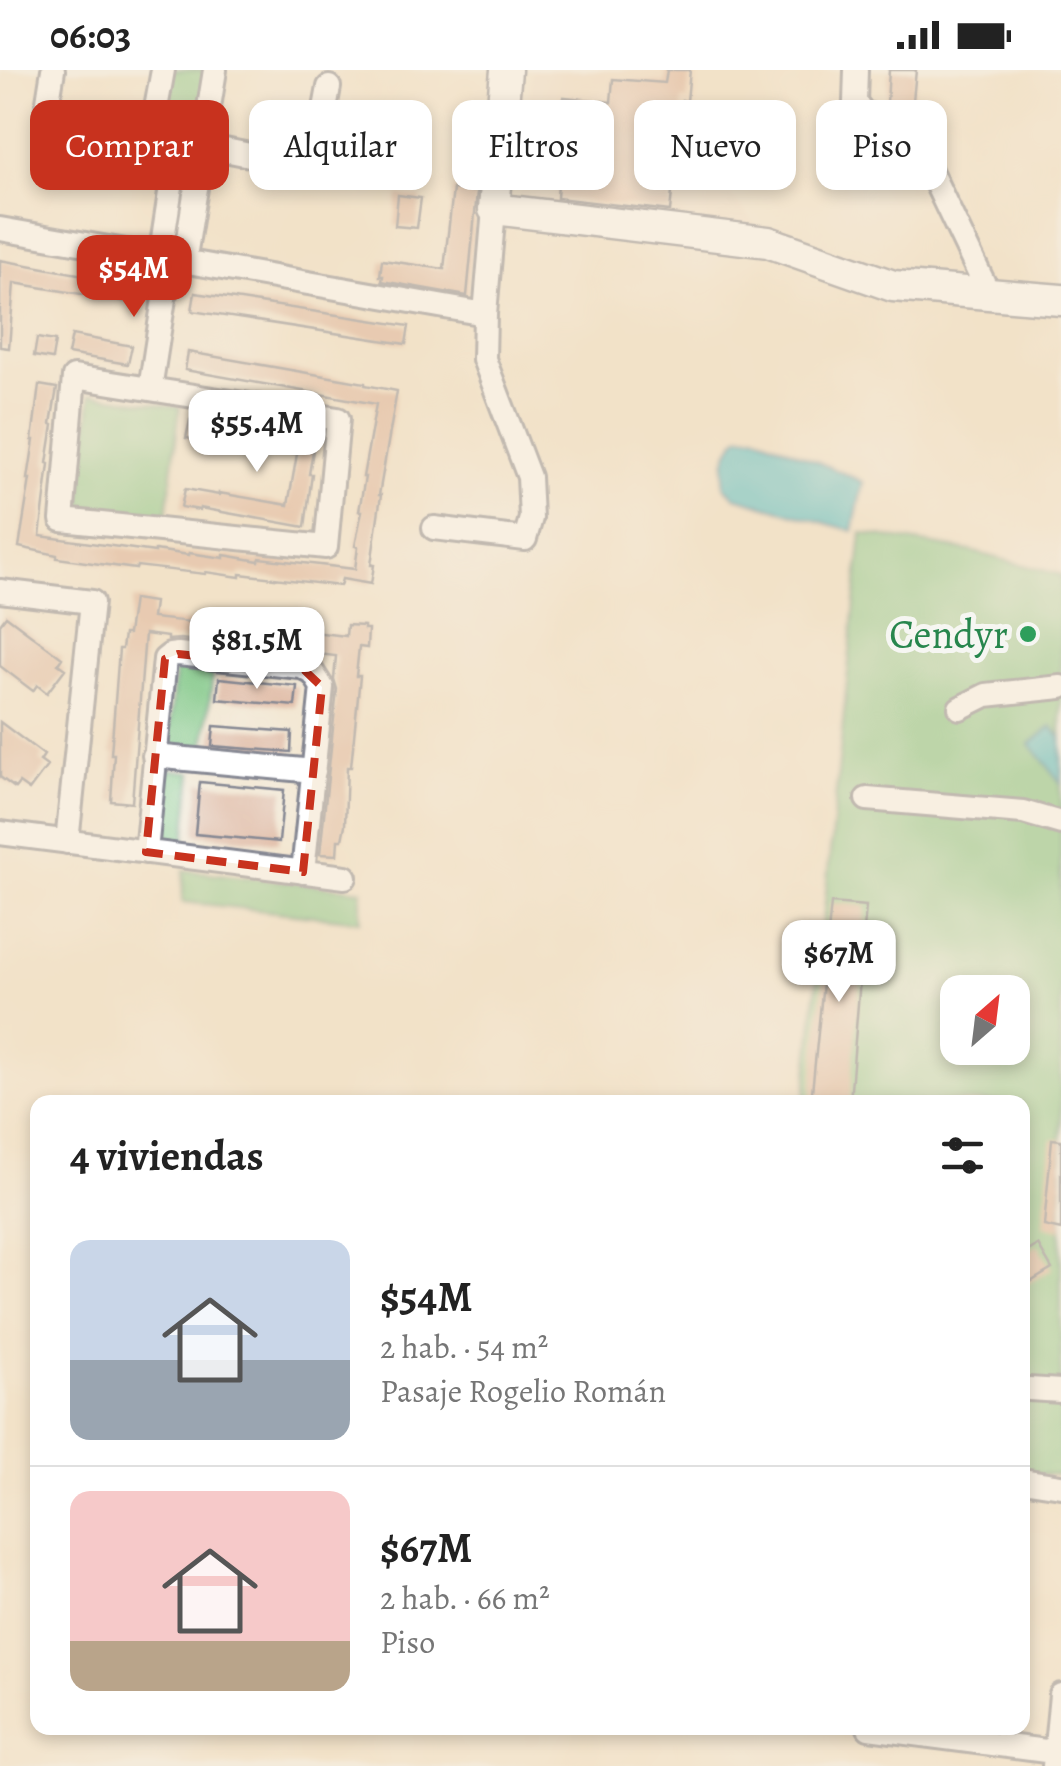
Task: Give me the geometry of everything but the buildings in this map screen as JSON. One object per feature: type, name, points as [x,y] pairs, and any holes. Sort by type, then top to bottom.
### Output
[{"type":"main road","points":[[506,70],[494,209],[768,242],[893,286],[1061,300]]},
{"type":"street","points":[[48,100],[53,70]]},
{"type":"street","points":[[158,100],[163,70]]},
{"type":"street","points":[[210,100],[215,70]]},
{"type":"street","points":[[856,70],[855,102],[864,114],[902,122],[913,135],[988,292]]},
{"type":"street","points":[[229,151],[314,168],[329,87]]},
{"type":"street","points":[[150,389],[171,260],[175,190]]},
{"type":"street","points":[[171,260],[190,190]]},
{"type":"street","points":[[434,528],[525,539],[530,518],[529,477],[484,359],[494,209]]},
{"type":"street","points":[[0,229],[485,314]]},
{"type":"street","points":[[74,377],[150,389],[338,419],[326,548],[62,520],[74,377]]},
{"type":"street","points":[[0,592],[92,602],[67,842]]},
{"type":"street","points":[[146,852],[165,660],[178,654],[301,667],[314,673],[322,687],[303,872]]},
{"type":"street","points":[[960,708],[986,695],[1061,687]]},
{"type":"street","points":[[154,756],[314,771]]},
{"type":"street","points":[[867,798],[1023,812],[1061,823]]},
{"type":"street","points":[[0,834],[345,877]]},
{"type":"street","points":[[1030,1388],[1061,1391]]},
{"type":"street","points":[[1030,1481],[1061,1486]]},
{"type":"street","points":[[914,1735],[1057,1757],[1061,1695]]},
{"type":"highlighted area","points":[[178,654],[301,667],[322,687],[303,872],[146,852],[165,659]]},
{"type":"shaded area","points":[[532,70],[699,70],[696,100],[634,100],[634,190],[727,190],[763,233],[519,204],[520,190],[614,190],[614,100],[529,100]]},
{"type":"green space","points":[[170,70],[208,70],[203,100],[165,100]]},
{"type":"green space","points":[[91,394],[180,407],[167,515],[81,507]]},
{"type":"green space","points":[[862,533],[970,551],[1061,575],[1061,1475],[1030,1474],[1030,1095],[806,1095]]},
{"type":"green space","points":[[181,664],[214,667],[204,749],[168,746],[175,672]]},
{"type":"green space","points":[[166,769],[192,772],[185,842],[159,839]]},
{"type":"green space","points":[[184,870],[362,890],[360,921],[182,902]]},
{"type":"water","points":[[757,435],[863,482],[853,531],[735,497],[724,486],[725,465],[734,442],[739,436]]},
{"type":"water","points":[[1052,726],[1061,738],[1061,783],[1030,744]]},
{"type":"place","name":"Cendyr","points":[[1028,634]]}]
